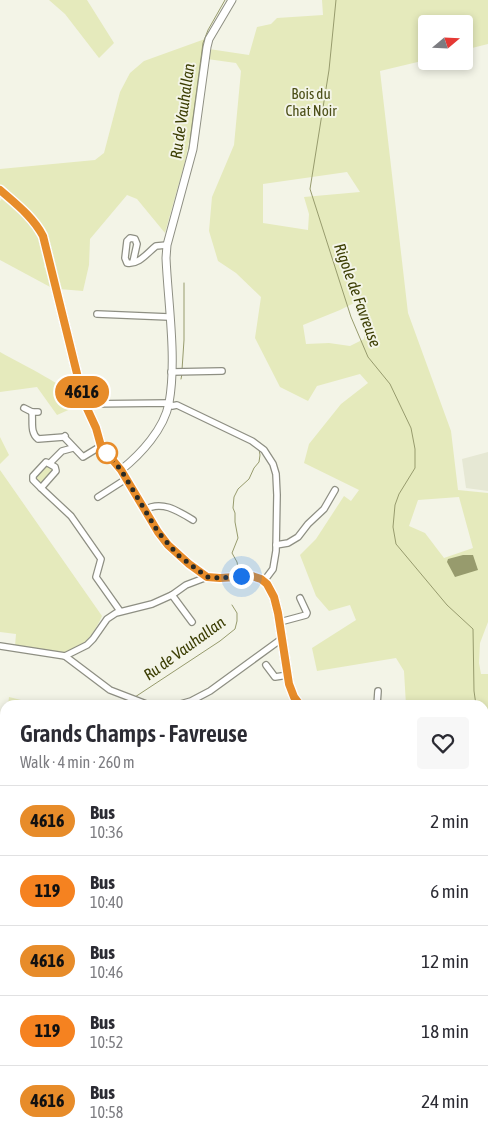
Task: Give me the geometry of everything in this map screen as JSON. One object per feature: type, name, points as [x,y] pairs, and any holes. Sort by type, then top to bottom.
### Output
[{"type":"main road","points":[[0,190],[25,212],[43,236],[85,404],[96,428],[101,446],[121,470],[158,532],[168,545],[189,564],[207,577],[252,576],[264,581],[270,588],[280,622],[291,691],[297,700]]},
{"type":"street","points":[[121,470],[135,458],[154,434],[168,403],[171,372],[167,245],[193,149],[209,39],[232,0]]},
{"type":"street","points":[[133,262],[140,260],[156,246],[167,245]]},
{"type":"street","points":[[97,314],[170,317]]},
{"type":"street","points":[[171,372],[222,371]]},
{"type":"street","points":[[85,404],[168,403],[185,409],[252,441],[267,454],[275,469],[277,482],[276,545],[273,569],[264,581]]},
{"type":"street","points":[[24,408],[35,412],[33,432],[38,439],[65,436],[82,457],[101,446]]},
{"type":"street","points":[[73,448],[62,451],[50,463],[46,462],[32,476],[33,480],[71,516],[101,560],[96,577],[120,611]]},
{"type":"street","points":[[40,488],[56,471],[50,463]]},
{"type":"street","points":[[98,497],[126,479]]},
{"type":"street","points":[[276,545],[288,543],[298,537],[324,508],[335,490]]},
{"type":"street","points":[[144,510],[151,506],[164,505],[180,511],[192,520]]},
{"type":"street","points":[[65,656],[87,645],[94,639],[107,618],[120,611],[152,604],[172,595],[186,585],[207,577]]},
{"type":"street","points":[[172,595],[192,622]]},
{"type":"street","points":[[280,622],[306,615],[307,613],[300,598]]},
{"type":"street","points":[[190,700],[201,696],[280,640],[283,640]]},
{"type":"street","points":[[0,646],[65,656],[110,690],[133,700]]},
{"type":"street","points":[[266,665],[275,677],[288,675]]},
{"type":"street","points":[[377,700],[378,691]]},
{"type":"shaded area","points":[[488,452],[488,491],[466,488],[462,459]]},
{"type":"shaded area","points":[[463,555],[473,555],[478,570],[455,577],[447,562],[448,559]]},
{"type":"green space","points":[[49,0],[87,0],[114,43],[99,58],[65,14]]},
{"type":"green space","name":"Bois du Chat Noir","points":[[322,0],[488,0],[488,44],[473,48],[473,15],[418,15],[418,62],[380,71],[408,313],[451,431],[458,490],[488,493],[488,622],[480,643],[479,663],[481,674],[488,674],[488,700],[406,700],[404,671],[396,658],[317,671],[312,648],[356,620],[350,605],[329,611],[316,596],[300,555],[316,539],[344,496],[351,501],[359,490],[304,463],[309,444],[341,404],[368,383],[360,374],[317,386],[308,401],[280,387],[255,338],[261,297],[236,273],[218,261],[209,231],[212,197],[234,145],[241,71],[236,63],[207,59],[209,49],[249,55],[257,27],[271,24],[277,18],[323,15]],"holes":[[[347,172],[360,192],[304,197],[309,214],[308,230],[263,223],[263,184]],[[360,300],[365,311],[364,339],[350,346],[329,343],[306,344],[303,325]],[[459,497],[473,548],[444,558],[425,533],[409,526],[418,500]]]},
{"type":"green space","points":[[205,39],[186,158],[165,233],[137,199],[127,195],[90,239],[89,265],[83,291],[59,289],[42,237],[0,187],[0,169],[95,160],[104,153],[120,92],[130,73],[144,61]]},
{"type":"green space","points":[[3,197],[35,229],[46,264],[44,267],[48,270],[52,288],[0,260],[0,201]]},
{"type":"green space","points":[[0,352],[57,383],[82,404],[57,415],[37,387],[0,392]]},
{"type":"green space","points":[[0,437],[9,455],[0,464]]},
{"type":"green space","points":[[46,465],[52,468],[53,472],[42,484],[38,483],[34,478]]},
{"type":"green space","points":[[0,470],[102,616],[94,631],[85,642],[67,652],[44,651],[15,646],[16,634],[0,632]]},
{"type":"green space","points":[[9,697],[21,700],[9,700]]},
{"type":"waterway","name":"Ru de Vauhallan","points":[[188,155],[203,43],[225,0]]},
{"type":"waterway","name":"Rigole de Favreuse","points":[[336,0],[329,70],[310,189],[351,317],[368,357],[390,384],[411,428],[415,449],[415,468],[399,494],[395,505],[393,527],[396,544],[447,605],[473,629],[475,700]]},
{"type":"waterway","name":"Ru de Vauhallan","points":[[168,228],[176,200]]},
{"type":"waterway","name":"Ru de Vauhallan","points":[[182,370],[184,283]]},
{"type":"waterway","name":"Ru de Vauhallan","points":[[181,379],[182,374]]},
{"type":"waterway","name":"Ru de Vauhallan","points":[[239,573],[237,562],[232,553],[238,538],[233,508],[234,497],[238,489],[249,479],[259,462],[259,449]]},
{"type":"waterway","name":"Ru de Vauhallan","points":[[135,697],[235,629],[237,613],[232,605]]},
{"type":"bus line","name":"4616","points":[[0,190],[25,212],[38,228],[45,241],[84,402],[96,428],[101,446],[121,470],[158,532],[178,555],[207,577],[252,576],[261,579],[267,584],[274,597],[289,684],[296,700]]},
{"type":"route","points":[[107,453],[121,470],[158,532],[178,555],[207,577],[241,576]]}]
